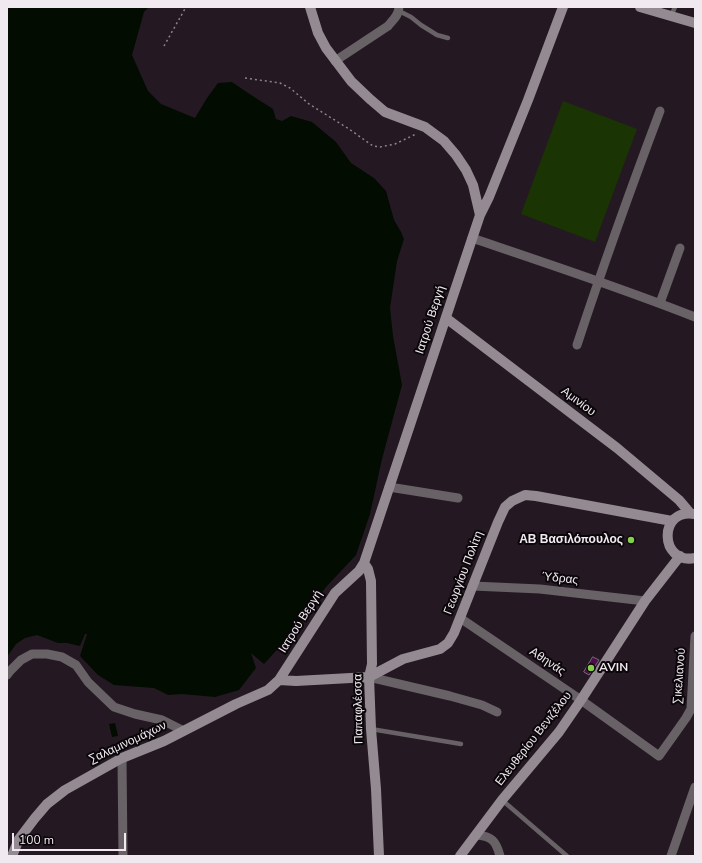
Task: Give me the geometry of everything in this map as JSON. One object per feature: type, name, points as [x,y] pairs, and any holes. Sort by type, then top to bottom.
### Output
[{"type":"main road","points":[[310,7],[318,33],[326,48],[351,81],[385,112],[425,127],[444,141],[456,155],[474,185],[480,215]]},
{"type":"main road","name":"Ιατρού Βεργή","points":[[278,680],[334,593],[359,571],[364,563],[480,215],[510,145],[563,7]]},
{"type":"main road","points":[[640,7],[673,11],[695,23]]},
{"type":"main road","name":"Αμινίου","points":[[446,318],[617,448],[679,500],[692,513]]},
{"type":"main road","name":"Γεωργίου Πολίτη","points":[[278,680],[296,681],[369,677],[403,659],[440,649],[448,643],[454,633],[505,508],[512,501],[524,496],[536,496],[672,521]]},
{"type":"main road","points":[[692,513],[683,514],[672,521],[667,534],[670,547],[674,552],[686,558],[695,558]]},
{"type":"main road","name":"Ελευθερίου Βενιζέλου","points":[[460,856],[502,800],[559,732],[645,601],[680,556]]},
{"type":"main road","name":"Παπαφλέσσα","points":[[364,563],[368,569],[371,581],[372,664],[369,677],[379,856]]},
{"type":"main road","name":"Σαλαμινομάχων","points":[[12,856],[19,840],[35,818],[47,804],[65,790],[122,758],[164,741],[236,704],[268,690],[278,680]]},
{"type":"street","points":[[335,61],[388,26],[394,20],[399,9]]},
{"type":"street","points":[[577,345],[623,208],[660,111]]},
{"type":"street","points":[[472,238],[598,281],[695,317]]},
{"type":"street","points":[[660,303],[680,248]]},
{"type":"street","points":[[389,487],[458,498]]},
{"type":"street","name":"Ύδρας","points":[[473,586],[540,588],[645,601]]},
{"type":"street","name":"Αθηνάς","points":[[460,618],[581,700],[659,756]]},
{"type":"street","name":"Σικελιανού","points":[[659,756],[686,718],[693,704],[695,636]]},
{"type":"street","points":[[7,675],[21,660],[32,654],[46,654],[62,657],[76,665],[88,682],[114,707],[134,714],[162,720],[184,731]]},
{"type":"street","points":[[369,677],[457,698],[482,705],[497,712]]},
{"type":"street","points":[[122,758],[123,856]]},
{"type":"street","points":[[671,856],[695,787]]},
{"type":"street","points":[[476,834],[484,835],[495,842],[500,856]]},
{"type":"lane","points":[[399,9],[437,35],[448,38]]},
{"type":"lane","points":[[371,729],[461,744]]},
{"type":"lane","points":[[502,800],[567,856]]},
{"type":"path","points":[[164,46],[186,7]]},
{"type":"path","points":[[245,78],[280,83],[290,88],[309,104],[373,146],[380,147],[395,144],[414,135],[425,127]]},
{"type":"green space","points":[[563,101],[637,129],[595,242],[521,214]]},
{"type":"shaded area","points":[[7,7],[149,7],[144,12],[132,55],[148,91],[161,104],[195,118],[218,83],[232,82],[273,109],[276,119],[282,121],[291,116],[312,122],[336,142],[351,163],[374,178],[386,191],[394,220],[404,239],[397,261],[390,308],[393,336],[402,385],[382,459],[370,514],[356,555],[326,587],[293,632],[264,664],[251,653],[256,668],[239,690],[215,697],[182,694],[168,695],[154,688],[114,685],[98,675],[80,656],[87,634],[85,634],[80,646],[67,643],[58,643],[37,635],[25,638],[16,644],[7,657]]},
{"type":"shaded area","points":[[115,723],[118,736],[112,737],[109,724]]},
{"type":"building","points":[[593,657],[599,660],[589,675],[584,672]]},
{"type":"place","name":"ΑΒ Βασιλόπουλος","points":[[631,540]]},
{"type":"place","name":"AVIN","points":[[591,668]]}]
